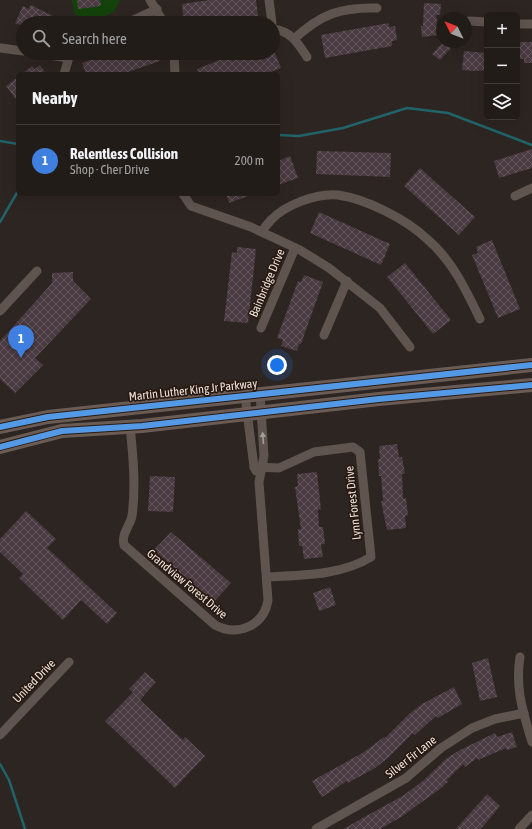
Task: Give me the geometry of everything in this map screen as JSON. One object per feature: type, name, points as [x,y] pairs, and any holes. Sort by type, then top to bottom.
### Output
[{"type":"main road","name":"Martin Luther King Jr Parkway","points":[[0,427],[48,417],[532,365]]},
{"type":"main road","points":[[0,447],[62,431],[130,426],[393,397],[532,385]]},
{"type":"street","points":[[150,0],[160,16]]},
{"type":"street","points":[[268,0],[271,16]]},
{"type":"street","points":[[294,39],[310,25],[333,12],[355,7],[377,8]]},
{"type":"street","points":[[142,16],[157,9]]},
{"type":"street","points":[[472,21],[484,22]]},
{"type":"street","points":[[520,24],[532,24]]},
{"type":"street","points":[[280,30],[294,39],[307,57]]},
{"type":"street","points":[[1,48],[16,50]]},
{"type":"street","points":[[65,72],[68,60]]},
{"type":"street","points":[[175,60],[175,72]]},
{"type":"street","points":[[515,196],[532,188]]},
{"type":"street","points":[[262,232],[270,220],[281,212],[312,198],[338,195],[356,200],[389,213],[428,239],[456,272],[480,319]]},
{"type":"street","name":"Bainbridge Drive","points":[[184,196],[191,206],[239,222],[262,232],[295,248],[329,268],[347,281],[387,315],[410,347]]},
{"type":"street","name":"Bainbridge Drive","points":[[261,328],[295,248]]},
{"type":"street","points":[[0,311],[38,271]]},
{"type":"street","points":[[324,335],[347,281]]},
{"type":"street","name":"Grandview Forest Drive","points":[[259,470],[264,456],[260,394]]},
{"type":"street","name":"Grandview Forest Drive","points":[[130,426],[133,471],[132,516],[123,540],[126,549],[222,628],[237,631],[253,625],[259,619],[267,606],[267,577],[259,470],[245,396]]},
{"type":"street","name":"Lynn Forest Drive","points":[[259,470],[279,468],[314,452],[353,447],[358,450],[360,452],[370,557],[348,566],[319,574],[267,577]]},
{"type":"street","points":[[520,657],[517,677],[524,714],[532,742]]},
{"type":"street","name":"United Drive","points":[[0,734],[69,662]]},
{"type":"street","name":"Silver Fir Lane","points":[[316,829],[406,778],[441,748],[472,728],[495,719],[524,714]]},
{"type":"street","points":[[519,829],[532,815]]},
{"type":"green space","points":[[72,0],[120,0],[114,12],[105,16],[78,16],[74,13]]},
{"type":"building","points":[[77,0],[100,0],[101,6],[78,9]]},
{"type":"building","points":[[210,0],[256,0],[258,16],[183,16],[182,4]]},
{"type":"building","points":[[424,3],[441,4],[440,12],[436,12],[436,35],[422,37],[421,26],[423,26]]},
{"type":"building","points":[[31,5],[53,16],[18,16],[23,6],[28,9]]},
{"type":"building","points":[[389,23],[389,27],[395,26],[397,40],[392,41],[392,46],[325,58],[321,35]]},
{"type":"building","points":[[520,42],[532,42],[532,63],[524,63],[524,59],[520,59]]},
{"type":"building","points":[[438,48],[451,48],[440,60],[432,54]]},
{"type":"building","points":[[464,51],[484,53],[484,70],[462,70]]},
{"type":"building","points":[[90,60],[160,61],[128,72],[85,72],[82,63]]},
{"type":"building","points":[[220,60],[278,60],[281,68],[270,72],[198,72],[197,69]]},
{"type":"building","points":[[40,65],[45,72],[24,72],[32,66],[35,69]]},
{"type":"building","points":[[16,78],[16,99],[6,86]]},
{"type":"building","points":[[532,149],[532,168],[499,178],[494,161]]},
{"type":"building","points":[[317,151],[391,153],[390,177],[316,174]]},
{"type":"building","points":[[290,156],[298,178],[280,184],[280,160]]},
{"type":"building","points":[[420,168],[475,217],[459,235],[404,186]]},
{"type":"building","points":[[227,196],[248,196],[229,203]]},
{"type":"building","points":[[319,212],[390,244],[381,265],[310,233]]},
{"type":"building","points":[[492,240],[520,309],[498,318],[472,255],[478,253],[476,247]]},
{"type":"building","points":[[237,247],[256,249],[248,323],[224,321],[232,252],[237,253]]},
{"type":"building","points":[[405,263],[451,320],[433,334],[387,277]]},
{"type":"building","points":[[73,272],[73,281],[91,299],[35,358],[43,365],[15,393],[0,379],[0,341],[52,283],[52,273]]},
{"type":"building","points":[[304,275],[323,282],[301,344],[299,344],[297,351],[281,346],[283,340],[277,338],[298,281],[301,282]]},
{"type":"building","points":[[397,444],[399,457],[402,457],[405,474],[402,474],[403,499],[406,498],[408,515],[405,516],[406,528],[387,530],[381,501],[383,501],[381,476],[379,476],[379,446]]},
{"type":"building","points":[[317,472],[321,510],[318,509],[319,527],[323,527],[325,544],[321,544],[323,557],[304,559],[302,546],[299,546],[298,529],[301,529],[295,487],[298,486],[297,474]]},
{"type":"building","points":[[150,476],[175,477],[173,512],[148,511]]},
{"type":"building","points":[[26,511],[56,539],[47,548],[117,613],[107,624],[81,600],[63,620],[19,578],[23,574],[0,552],[0,539]]},
{"type":"building","points":[[171,532],[231,583],[214,602],[154,550]]},
{"type":"building","points":[[330,587],[336,605],[319,611],[313,593]]},
{"type":"building","points":[[488,658],[497,697],[480,701],[472,663]]},
{"type":"building","points":[[145,672],[156,682],[140,700],[183,740],[185,737],[205,756],[175,788],[105,721],[133,692],[129,689]]},
{"type":"building","points":[[454,687],[462,704],[438,718],[436,716],[415,735],[413,733],[388,758],[375,768],[348,783],[347,781],[322,797],[312,781],[364,752],[384,737],[385,738],[409,714],[422,704]]},
{"type":"building","points":[[512,732],[517,747],[507,750],[506,748],[478,760],[477,758],[465,767],[463,764],[440,789],[401,817],[380,829],[343,829],[404,795],[424,780],[447,758],[460,750],[495,733],[497,737]]},
{"type":"building","points":[[487,794],[500,806],[481,829],[456,829]]},
{"type":"waterway","points":[[280,135],[299,136],[343,128],[407,108],[448,113],[532,145]]},
{"type":"waterway","points":[[0,141],[16,144]]},
{"type":"waterway","points":[[0,222],[16,194]]},
{"type":"waterway","points":[[0,764],[9,780],[25,829]]},
{"type":"cycle path","points":[[0,427],[48,417],[532,365]]},
{"type":"cycle path","points":[[0,447],[62,431],[142,426],[379,399],[532,385]]},
{"type":"place","name":"Relentless Collision","points":[[21,358]]}]
